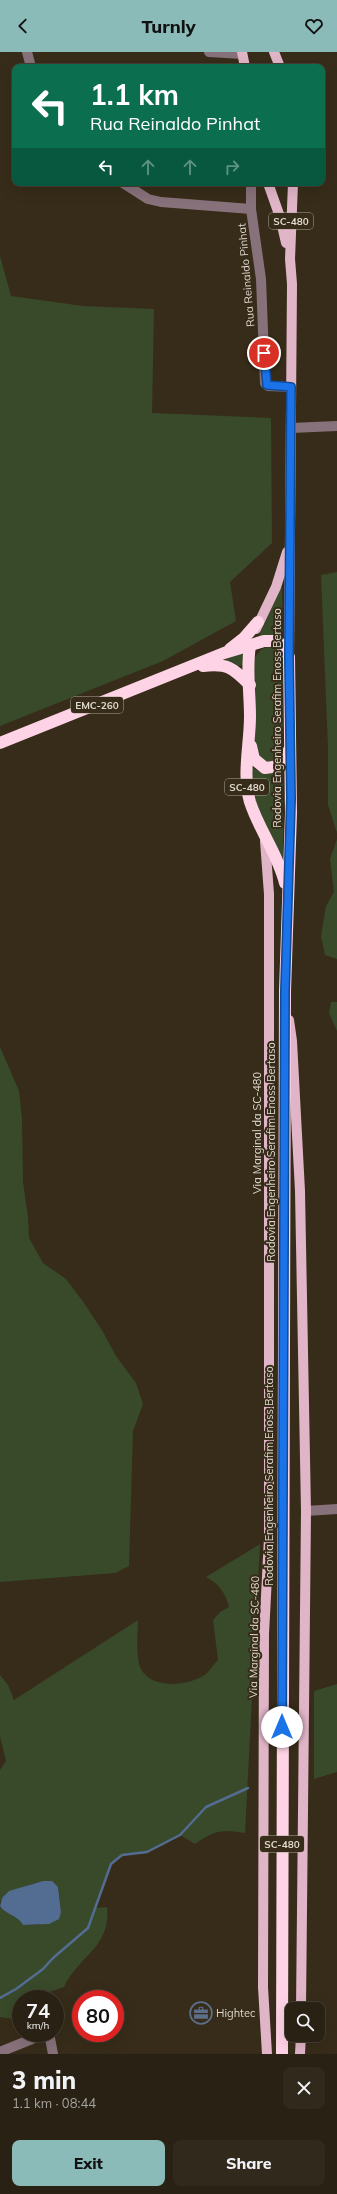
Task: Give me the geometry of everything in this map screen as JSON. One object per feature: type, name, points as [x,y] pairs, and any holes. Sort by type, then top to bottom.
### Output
[{"type":"highway","points":[[224,653],[244,638],[258,622]]},
{"type":"highway","name":"EMC-260","points":[[0,743],[194,667],[224,653],[264,641],[275,641],[281,644],[289,657]]},
{"type":"highway","name":"SC-480","points":[[250,646],[247,662],[250,685]]},
{"type":"highway","name":"Rodovia Engenheiro Serafim Enoss Bertaso","points":[[282,2054],[285,991],[290,749],[289,657]]},
{"type":"highway","name":"EMC-260","points":[[194,667],[214,664],[230,667],[236,670],[250,685]]},
{"type":"highway","name":"Rodovia Engenheiro Serafim Enoss Bertaso","points":[[250,685],[250,738],[246,770],[247,785],[254,814],[282,869],[288,898]]},
{"type":"highway","points":[[250,738],[254,759],[265,768],[280,765],[285,760],[290,749]]},
{"type":"main road","points":[[274,52],[278,64]]},
{"type":"main road","points":[[242,53],[244,64]]},
{"type":"main road","name":"Rodovia Engenheiro Serafim Enoss Bertaso","points":[[269,186],[280,217],[290,259]]},
{"type":"main road","name":"Rodovia Engenheiro Serafim Enoss Bertaso","points":[[289,657],[292,284],[290,259],[292,186]]},
{"type":"main road","name":"Rodovia Engenheiro Serafim Enoss Bertaso","points":[[250,646],[258,622],[276,587],[291,538]]},
{"type":"main road","name":"Via Marginal da SC-480","points":[[263,833],[267,848],[269,894],[269,1538],[264,1634],[263,1987],[267,2054]]},
{"type":"main road","points":[[285,991],[292,1042],[300,1191],[306,1511],[301,2002]]},
{"type":"main road","points":[[300,2054],[301,2042]]},
{"type":"street","points":[[27,52],[30,64]]},
{"type":"street","points":[[209,52],[242,53]]},
{"type":"street","points":[[128,186],[148,199],[161,202],[251,209],[251,186]]},
{"type":"street","name":"Rua Reinaldo Pinhat","points":[[251,209],[260,279],[266,383],[268,386],[291,387]]},
{"type":"street","points":[[291,428],[337,426]]},
{"type":"street","points":[[306,1511],[337,1509]]},
{"type":"street","points":[[0,2052],[22,2042]]},
{"type":"street","points":[[51,2042],[53,2054]]},
{"type":"green space","points":[[0,256],[11,296],[83,306],[154,309],[152,413],[271,418],[272,543],[230,582],[236,621],[163,661],[0,726]]},
{"type":"green space","points":[[337,572],[337,833],[328,805],[328,748],[321,575]]},
{"type":"green space","points":[[282,586],[283,634],[257,640]]},
{"type":"green space","points":[[267,647],[277,649],[283,658],[283,752],[275,759],[267,762],[259,760],[253,746],[254,658],[262,649]]},
{"type":"green space","points":[[246,652],[245,665],[238,666],[233,662],[226,661],[223,657]]},
{"type":"green space","points":[[248,766],[262,772],[283,772],[283,857],[281,857],[254,804]]},
{"type":"green space","points":[[337,839],[337,959],[325,955],[321,936],[326,906],[334,892],[330,859]]},
{"type":"green space","points":[[331,1002],[337,1002],[337,1031],[329,1013]]},
{"type":"green space","points":[[0,1047],[19,1091],[22,1119],[23,1182],[28,1217],[29,1238],[43,1263],[66,1279],[84,1303],[103,1332],[116,1356],[136,1383],[143,1404],[133,1431],[129,1566],[115,1573],[0,1582]]},
{"type":"green space","points":[[260,1544],[245,1833],[224,1831],[214,1833],[195,1844],[180,1835],[147,1852],[122,1855],[111,1864],[96,1908],[107,1907],[107,1921],[104,1932],[93,1950],[70,1976],[64,1987],[55,1990],[12,1990],[12,2019],[0,2017],[0,1906],[9,1914],[20,1919],[23,1925],[39,1925],[61,1912],[58,1887],[52,1883],[38,1882],[30,1884],[2,1898],[0,1903],[0,1770],[6,1761],[0,1736],[0,1675],[8,1685],[14,1700],[138,1620],[138,1658],[141,1669],[146,1676],[162,1683],[171,1684],[199,1678],[206,1674],[218,1660],[213,1620],[220,1612],[229,1607],[226,1597],[221,1589],[206,1577]]},
{"type":"green space","points":[[337,1684],[337,1772],[314,1779],[314,1691]]},
{"type":"water","points":[[43,1881],[52,1881],[58,1887],[61,1912],[59,1919],[49,1924],[23,1925],[18,1919],[2,1909],[0,1906],[2,1898],[9,1891]]},
{"type":"waterway","points":[[0,1998],[16,1989],[43,1969],[53,1958],[88,1928],[111,1864],[122,1855],[147,1852],[180,1835],[206,1807],[248,1788]]},
{"type":"place","name":"Hightec","points":[[201,2013]]},
{"type":"route","points":[[264,353],[267,385],[291,387],[291,552],[289,657],[291,799],[285,991],[282,1727]]}]
